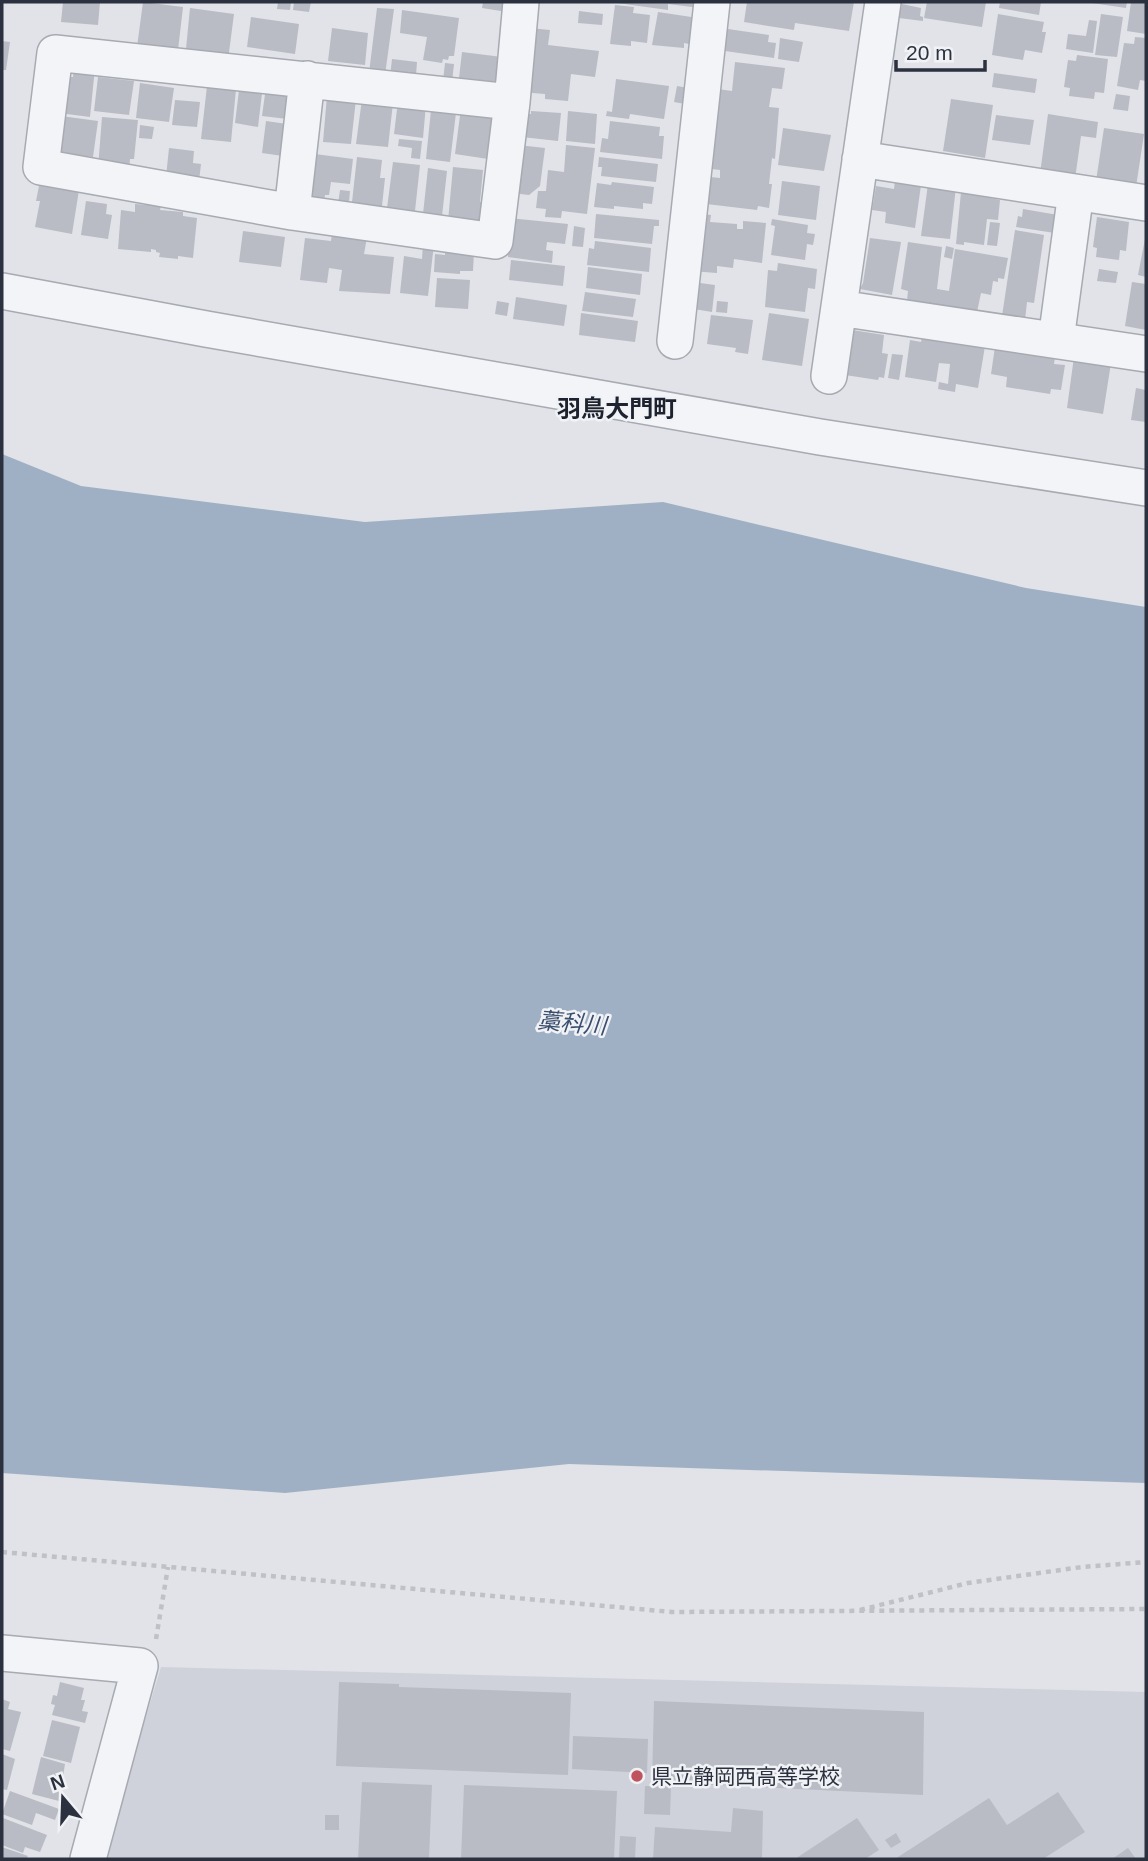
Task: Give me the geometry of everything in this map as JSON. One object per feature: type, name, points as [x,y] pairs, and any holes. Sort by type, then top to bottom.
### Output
[{"type":"street","points":[[512,102],[55,54],[41,167],[292,212],[495,241],[512,102],[522,2]]},
{"type":"street","points":[[675,341],[712,2]]},
{"type":"street","points":[[829,376],[883,2]]},
{"type":"street","points":[[292,212],[307,79]]},
{"type":"street","points":[[860,159],[1146,202]]},
{"type":"street","points":[[1056,341],[1076,192]]},
{"type":"street","points":[[2,291],[820,437],[1146,488]]},
{"type":"street","points":[[839,308],[1146,354]]},
{"type":"street","points":[[2,1653],[140,1666],[88,1859]]},
{"type":"path","points":[[2,1552],[672,1612],[1146,1609]]},
{"type":"path","points":[[852,1612],[968,1583],[1082,1567],[1146,1562]]},
{"type":"path","points":[[156,1640],[168,1567]]},
{"type":"shaded area","name":"県立静岡西高等学校","points":[[161,1667],[1146,1692],[1146,1859],[103,1859]]},
{"type":"water","name":"藁科川","points":[[2,454],[81,486],[365,522],[663,502],[1026,588],[1146,607],[1146,1483],[569,1464],[285,1493],[2,1473]]},
{"type":"building","points":[[63,2],[100,2],[98,25],[61,22]]},
{"type":"building","points":[[143,2],[183,7],[178,50],[137,47]]},
{"type":"building","points":[[278,2],[291,2],[290,10],[277,9]]},
{"type":"building","points":[[294,2],[311,2],[309,12],[293,10]]},
{"type":"building","points":[[483,2],[508,2],[507,12],[482,8]]},
{"type":"building","points":[[617,2],[700,2],[700,8],[668,4],[668,10]]},
{"type":"building","points":[[747,2],[854,2],[849,31],[795,23],[794,30],[744,22]]},
{"type":"building","points":[[927,2],[986,2],[982,27],[924,18]]},
{"type":"building","points":[[1000,2],[1041,2],[1039,15],[999,8]]},
{"type":"building","points":[[1092,2],[1127,2],[1126,8]]},
{"type":"building","points":[[1131,2],[1146,2],[1146,34],[1127,31]]},
{"type":"building","points":[[902,4],[921,8],[920,16],[923,21],[899,18]]},
{"type":"building","points":[[615,5],[634,7],[633,13],[650,15],[647,43],[631,41],[631,46],[610,44]]},
{"type":"building","points":[[190,8],[234,14],[228,60],[188,55],[189,49],[186,49]]},
{"type":"building","points":[[377,8],[394,9],[385,75],[369,73]]},
{"type":"building","points":[[402,10],[459,18],[454,56],[449,56],[448,60],[443,59],[442,63],[423,60],[427,37],[400,33]]},
{"type":"building","points":[[579,11],[603,14],[602,25],[578,23]]},
{"type":"building","points":[[658,12],[698,18],[694,45],[684,43],[684,48],[652,45]]},
{"type":"building","points":[[998,14],[1044,22],[1042,32],[1046,32],[1042,53],[1025,50],[1023,60],[992,55]]},
{"type":"building","points":[[1101,14],[1123,17],[1117,57],[1095,55]]},
{"type":"building","points":[[251,17],[299,24],[295,54],[247,47]]},
{"type":"building","points":[[1089,20],[1097,21],[1093,53],[1066,49],[1068,34],[1086,36]]},
{"type":"building","points":[[332,28],[368,33],[365,65],[328,61]]},
{"type":"building","points":[[529,28],[550,30],[548,45],[599,51],[595,77],[571,74],[568,101],[545,99],[545,94],[520,92]]},
{"type":"building","points":[[721,28],[769,35],[768,42],[776,43],[774,58],[718,50]]},
{"type":"building","points":[[1135,37],[1146,38],[1146,81],[1140,80],[1138,90],[1117,86],[1124,43],[1134,44]]},
{"type":"building","points":[[780,38],[803,42],[799,62],[778,59]]},
{"type":"building","points":[[2,41],[10,42],[6,70],[2,70]]},
{"type":"building","points":[[462,52],[502,57],[499,82],[459,78]]},
{"type":"building","points":[[1077,55],[1108,59],[1104,93],[1095,92],[1094,99],[1069,96],[1070,88],[1064,87],[1068,60],[1076,61]]},
{"type":"building","points":[[392,59],[417,62],[416,75],[390,77]]},
{"type":"building","points":[[735,62],[785,68],[782,89],[772,88],[769,107],[779,108],[775,159],[772,158],[769,184],[772,184],[769,208],[758,206],[757,210],[698,203],[701,176],[720,178],[720,170],[703,168],[710,88],[732,91]]},
{"type":"building","points":[[445,63],[454,64],[452,82],[443,81]]},
{"type":"building","points":[[74,66],[95,68],[90,117],[59,113],[64,77],[73,77]]},
{"type":"building","points":[[994,73],[1037,79],[1035,93],[992,87]]},
{"type":"building","points":[[98,77],[134,81],[129,115],[94,111]]},
{"type":"building","points":[[616,79],[669,86],[664,119],[630,114],[629,119],[606,116],[607,111],[612,112]]},
{"type":"building","points":[[140,83],[174,88],[169,122],[136,118]]},
{"type":"building","points":[[207,86],[236,89],[231,142],[201,139]]},
{"type":"building","points":[[677,86],[688,88],[685,104],[674,102]]},
{"type":"building","points":[[266,87],[299,98],[296,120],[262,116]]},
{"type":"building","points":[[239,90],[262,93],[258,127],[235,123]]},
{"type":"building","points":[[1116,94],[1130,96],[1128,111],[1113,109]]},
{"type":"building","points":[[327,96],[356,99],[351,144],[323,142]]},
{"type":"building","points":[[362,99],[393,103],[388,147],[356,144]]},
{"type":"building","points":[[951,99],[993,105],[985,158],[943,151]]},
{"type":"building","points":[[175,100],[200,102],[197,127],[172,125]]},
{"type":"building","points":[[398,101],[426,104],[423,138],[394,134]]},
{"type":"building","points":[[461,108],[494,112],[488,159],[455,154]]},
{"type":"building","points":[[431,110],[456,113],[450,162],[426,159]]},
{"type":"building","points":[[531,111],[561,113],[558,141],[522,137],[524,114],[531,114]]},
{"type":"building","points":[[568,111],[597,114],[595,144],[566,141]]},
{"type":"building","points":[[1048,114],[1098,122],[1096,138],[1081,136],[1075,179],[1040,174]]},
{"type":"building","points":[[996,115],[1034,120],[1030,145],[992,140]]},
{"type":"building","points":[[61,116],[98,121],[93,157],[56,152]]},
{"type":"building","points":[[102,117],[138,120],[134,159],[130,159],[129,170],[98,168]]},
{"type":"building","points":[[266,121],[294,125],[290,157],[262,153]]},
{"type":"building","points":[[610,121],[660,127],[659,136],[664,136],[662,159],[600,152],[602,138],[608,139]]},
{"type":"building","points":[[140,125],[154,127],[152,139],[139,138]]},
{"type":"building","points":[[783,128],[831,135],[824,171],[778,165]]},
{"type":"building","points":[[1104,128],[1144,134],[1136,187],[1096,181]]},
{"type":"building","points":[[399,139],[422,141],[420,159],[411,158],[412,148],[398,146]]},
{"type":"building","points":[[518,145],[545,148],[540,186],[529,195],[512,193]]},
{"type":"building","points":[[566,145],[595,148],[587,214],[562,211],[561,218],[545,217],[546,209],[536,208],[538,191],[546,191],[548,170],[564,172]]},
{"type":"building","points":[[169,148],[194,151],[193,163],[201,164],[199,181],[166,177]]},
{"type":"building","points":[[315,154],[353,159],[350,184],[331,182],[329,195],[325,195],[324,201],[309,200]]},
{"type":"building","points":[[357,157],[382,160],[380,178],[385,178],[381,215],[351,211]]},
{"type":"building","points":[[599,157],[658,164],[656,182],[601,176]]},
{"type":"building","points":[[393,162],[420,165],[414,220],[386,216]]},
{"type":"building","points":[[453,167],[483,170],[480,202],[488,203],[485,226],[448,221]]},
{"type":"building","points":[[428,168],[447,171],[442,216],[423,214]]},
{"type":"building","points":[[40,181],[79,190],[72,234],[35,227],[40,201],[36,201]]},
{"type":"building","points":[[782,181],[820,186],[816,220],[778,215]]},
{"type":"building","points":[[895,181],[921,185],[915,228],[885,223],[886,212],[872,210],[876,186],[894,189]]},
{"type":"building","points":[[612,182],[654,187],[652,204],[643,203],[643,209],[594,207],[597,183],[611,185]]},
{"type":"building","points":[[928,184],[956,187],[950,239],[921,236]]},
{"type":"building","points":[[340,190],[350,191],[348,212],[337,211]]},
{"type":"building","points":[[992,191],[991,198],[1000,200],[998,220],[987,219],[984,245],[964,242],[964,245],[956,244],[961,192]]},
{"type":"building","points":[[86,201],[107,204],[106,214],[112,215],[108,239],[81,235]]},
{"type":"building","points":[[135,204],[161,206],[160,210],[183,212],[183,216],[197,218],[193,258],[159,257],[160,253],[151,249],[151,252],[118,249],[121,210],[135,212]]},
{"type":"building","points":[[1023,209],[1064,216],[1061,234],[1016,227],[1018,216],[1022,217]]},
{"type":"building","points":[[697,213],[711,215],[710,222],[737,224],[737,229],[743,229],[743,221],[766,223],[762,263],[734,259],[733,268],[717,266],[717,273],[691,271]]},
{"type":"building","points":[[596,214],[659,220],[659,226],[654,226],[652,244],[594,238]]},
{"type":"building","points":[[1097,217],[1129,222],[1126,251],[1120,250],[1119,260],[1096,257],[1097,248],[1093,247]]},
{"type":"building","points":[[509,218],[568,224],[565,244],[547,242],[546,250],[553,251],[552,263],[508,257]]},
{"type":"building","points":[[772,219],[808,225],[807,233],[815,234],[813,245],[807,244],[805,260],[771,255],[775,226],[771,225]]},
{"type":"building","points":[[990,222],[1000,223],[997,246],[987,245]]},
{"type":"building","points":[[574,226],[585,228],[583,247],[572,246]]},
{"type":"building","points":[[1015,230],[1044,235],[1034,303],[1027,302],[1025,320],[1002,316]]},
{"type":"building","points":[[243,231],[285,237],[281,267],[239,262]]},
{"type":"building","points":[[332,233],[367,237],[364,254],[394,257],[390,294],[339,291],[342,270],[329,268],[327,283],[300,280],[305,238],[331,241]]},
{"type":"building","points":[[870,238],[901,242],[892,295],[860,289]]},
{"type":"building","points":[[1146,239],[1146,277],[1138,275]]},
{"type":"building","points":[[595,241],[651,248],[649,272],[587,265],[589,248],[594,249]]},
{"type":"building","points":[[908,242],[942,247],[937,289],[949,291],[955,249],[1008,258],[1004,279],[993,281],[991,295],[981,293],[977,312],[907,301],[908,291],[901,289]]},
{"type":"building","points":[[423,243],[434,244],[428,296],[400,293],[404,256],[422,259]]},
{"type":"building","points":[[946,246],[954,248],[952,259],[944,257]]},
{"type":"building","points":[[445,250],[474,252],[473,271],[460,271],[460,274],[434,272],[435,254],[445,255]]},
{"type":"building","points":[[511,260],[565,266],[563,286],[509,280]]},
{"type":"building","points":[[778,263],[817,269],[815,289],[808,288],[805,312],[765,307],[768,270],[777,271]]},
{"type":"building","points":[[588,267],[642,274],[640,295],[586,288]]},
{"type":"building","points":[[1099,269],[1118,272],[1116,283],[1097,281]]},
{"type":"building","points":[[691,277],[700,278],[700,283],[715,285],[712,312],[688,308]]},
{"type":"building","points":[[437,278],[470,280],[468,309],[435,307]]},
{"type":"building","points":[[1132,282],[1146,284],[1146,330],[1125,326]]},
{"type":"building","points":[[585,292],[636,299],[633,317],[582,311]]},
{"type":"building","points":[[516,297],[567,305],[564,326],[513,319]]},
{"type":"building","points":[[497,301],[509,303],[507,316],[495,314]]},
{"type":"building","points":[[717,301],[728,302],[727,313],[716,312]]},
{"type":"building","points":[[581,313],[638,321],[635,342],[579,335]]},
{"type":"building","points":[[769,313],[809,319],[802,366],[762,360]]},
{"type":"building","points":[[711,315],[753,320],[748,354],[735,352],[736,348],[707,344]]},
{"type":"building","points":[[852,330],[884,335],[882,353],[888,354],[884,378],[879,377],[878,380],[845,375]]},
{"type":"building","points":[[922,338],[985,346],[978,388],[956,384],[955,392],[938,389],[939,382],[948,384],[950,364],[939,363],[936,382],[905,377],[910,340],[921,342]]},
{"type":"building","points":[[995,347],[1055,357],[1054,364],[1065,365],[1061,390],[1051,389],[1050,394],[1006,387],[1007,377],[991,374]]},
{"type":"building","points":[[892,354],[903,355],[899,380],[888,378]]},
{"type":"building","points":[[1074,357],[1111,363],[1103,414],[1067,408]]},
{"type":"building","points":[[1136,388],[1146,390],[1146,422],[1131,420]]},
{"type":"building","points":[[60,1682],[84,1688],[81,1700],[85,1700],[82,1711],[88,1712],[85,1723],[52,1715],[55,1705],[51,1704],[53,1695],[57,1696]]},
{"type":"building","points":[[339,1682],[399,1684],[399,1687],[571,1693],[568,1775],[336,1766]]},
{"type":"building","points":[[2,1699],[10,1702],[8,1709],[21,1712],[10,1751],[2,1749]]},
{"type":"building","points":[[654,1701],[924,1712],[923,1795],[652,1782]]},
{"type":"building","points":[[52,1720],[80,1727],[71,1763],[43,1756]]},
{"type":"building","points":[[573,1736],[648,1739],[647,1773],[572,1769]]},
{"type":"building","points":[[2,1754],[15,1759],[7,1790],[2,1789]]},
{"type":"building","points":[[41,1757],[65,1764],[59,1801],[32,1794]]},
{"type":"building","points":[[362,1782],[432,1785],[429,1859],[358,1859]]},
{"type":"building","points":[[464,1785],[617,1791],[614,1859],[461,1859]]},
{"type":"building","points":[[645,1786],[671,1787],[670,1815],[644,1814]]},
{"type":"building","points":[[10,1791],[59,1809],[55,1820],[36,1813],[32,1825],[2,1814]]},
{"type":"building","points":[[1058,1792],[1085,1832],[1043,1859],[895,1859],[989,1798],[1007,1825]]},
{"type":"building","points":[[733,1808],[763,1811],[762,1859],[653,1859],[655,1827],[731,1832]]},
{"type":"building","points":[[325,1815],[339,1815],[339,1830],[325,1830]]},
{"type":"building","points":[[3,1818],[47,1835],[40,1852],[25,1847],[23,1853],[2,1845]]},
{"type":"building","points":[[857,1818],[879,1850],[865,1859],[795,1859]]},
{"type":"building","points":[[896,1833],[901,1842],[891,1848],[885,1840]]},
{"type":"building","points":[[620,1836],[636,1837],[635,1859],[619,1859]]},
{"type":"building","points":[[2,1847],[28,1856],[26,1859],[2,1859]]},
{"type":"building","points":[[1128,1848],[1136,1859],[1112,1859]]},
{"type":"place","name":"県立静岡西高等学校","points":[[637,1776]]},
{"type":"district","name":"羽鳥大門町","points":[[617,408]]}]
